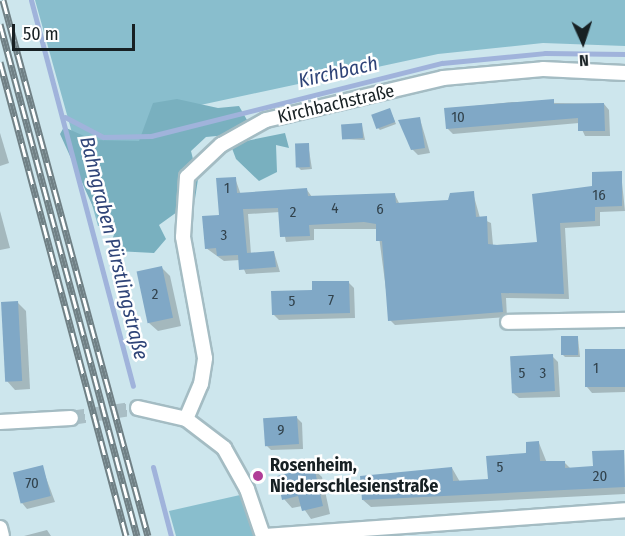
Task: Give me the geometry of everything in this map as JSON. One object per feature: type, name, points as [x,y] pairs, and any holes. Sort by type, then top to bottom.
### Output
[{"type":"street","name":"Kirchbachstraße","points":[[186,419],[201,384],[205,358],[183,237],[187,177],[221,145],[266,120],[443,78],[543,69],[625,73]]},
{"type":"street","points":[[508,322],[625,320]]},
{"type":"street","points":[[138,408],[186,419],[208,433],[238,468],[264,536],[625,510]]},
{"type":"street","points":[[0,422],[71,418]]},
{"type":"street","points":[[0,528],[2,536]]},
{"type":"shaded area","points":[[35,0],[625,0],[625,46],[543,43],[438,54],[154,115],[165,214],[98,226]]},
{"type":"shaded area","points":[[177,99],[218,108],[239,106],[247,120],[241,142],[285,133],[289,148],[276,145],[277,172],[259,181],[236,159],[227,135],[206,137],[191,151],[198,179],[195,199],[159,225],[166,239],[154,253],[116,251],[111,242],[116,230],[99,220],[60,134],[64,127],[93,140],[139,141],[153,103]]},
{"type":"shaded area","points":[[240,495],[255,536],[176,536],[169,511]]},
{"type":"building","points":[[554,99],[554,104],[604,103],[605,131],[578,131],[578,118],[446,129],[444,108]]},
{"type":"building","points":[[390,108],[395,122],[376,129],[371,115]]},
{"type":"building","points":[[420,117],[425,148],[411,150],[398,120]]},
{"type":"building","points":[[362,123],[363,138],[342,139],[341,124]]},
{"type":"building","points":[[295,143],[309,143],[310,167],[296,167]]},
{"type":"building","points":[[622,171],[622,206],[595,207],[595,221],[560,223],[564,294],[501,293],[503,312],[388,321],[382,241],[376,241],[376,224],[364,222],[309,225],[310,236],[280,237],[278,208],[243,209],[247,253],[274,251],[276,267],[239,270],[238,255],[217,256],[216,248],[205,249],[202,216],[219,215],[216,178],[236,177],[237,193],[307,188],[308,196],[395,193],[396,203],[448,200],[450,193],[474,191],[476,217],[487,216],[488,244],[497,245],[537,242],[532,194],[592,186],[592,172]]},
{"type":"building","points":[[162,266],[173,318],[148,323],[137,271]]},
{"type":"building","points":[[312,281],[349,281],[350,313],[272,315],[271,291],[312,290]]},
{"type":"building","points":[[18,301],[22,381],[5,382],[1,302]]},
{"type":"building","points":[[561,336],[578,336],[578,355],[561,355]]},
{"type":"building","points":[[585,349],[625,349],[625,387],[585,387]]},
{"type":"building","points":[[553,354],[555,391],[512,393],[510,356]]},
{"type":"building","points":[[297,416],[299,444],[265,446],[263,418]]},
{"type":"building","points":[[539,441],[540,461],[565,461],[565,468],[593,466],[592,451],[624,450],[625,487],[362,500],[360,476],[452,467],[453,481],[488,479],[486,456],[526,453],[526,442]]},
{"type":"building","points":[[43,465],[51,496],[21,504],[13,472]]},
{"type":"building","points":[[314,467],[323,506],[302,511],[298,496],[282,500],[277,476]]},
{"type":"waterway","name":"Bahngraben Pürstlingstraße","points":[[31,0],[133,386]]},
{"type":"waterway","name":"Kirchbach","points":[[65,117],[103,137],[151,136],[442,63],[545,53],[625,54]]},
{"type":"waterway","name":"Bahngraben Pürstlingstraße","points":[[153,467],[171,536]]},
{"type":"tunnel","points":[[71,418],[138,408]]},
{"type":"railway","points":[[3,0],[148,536]]},
{"type":"railway","points":[[0,24],[137,536]]},
{"type":"railway","points":[[0,62],[126,536]]},
{"type":"place","name":"Rosenheim, Niederschlesienstraße","points":[[258,476]]}]
